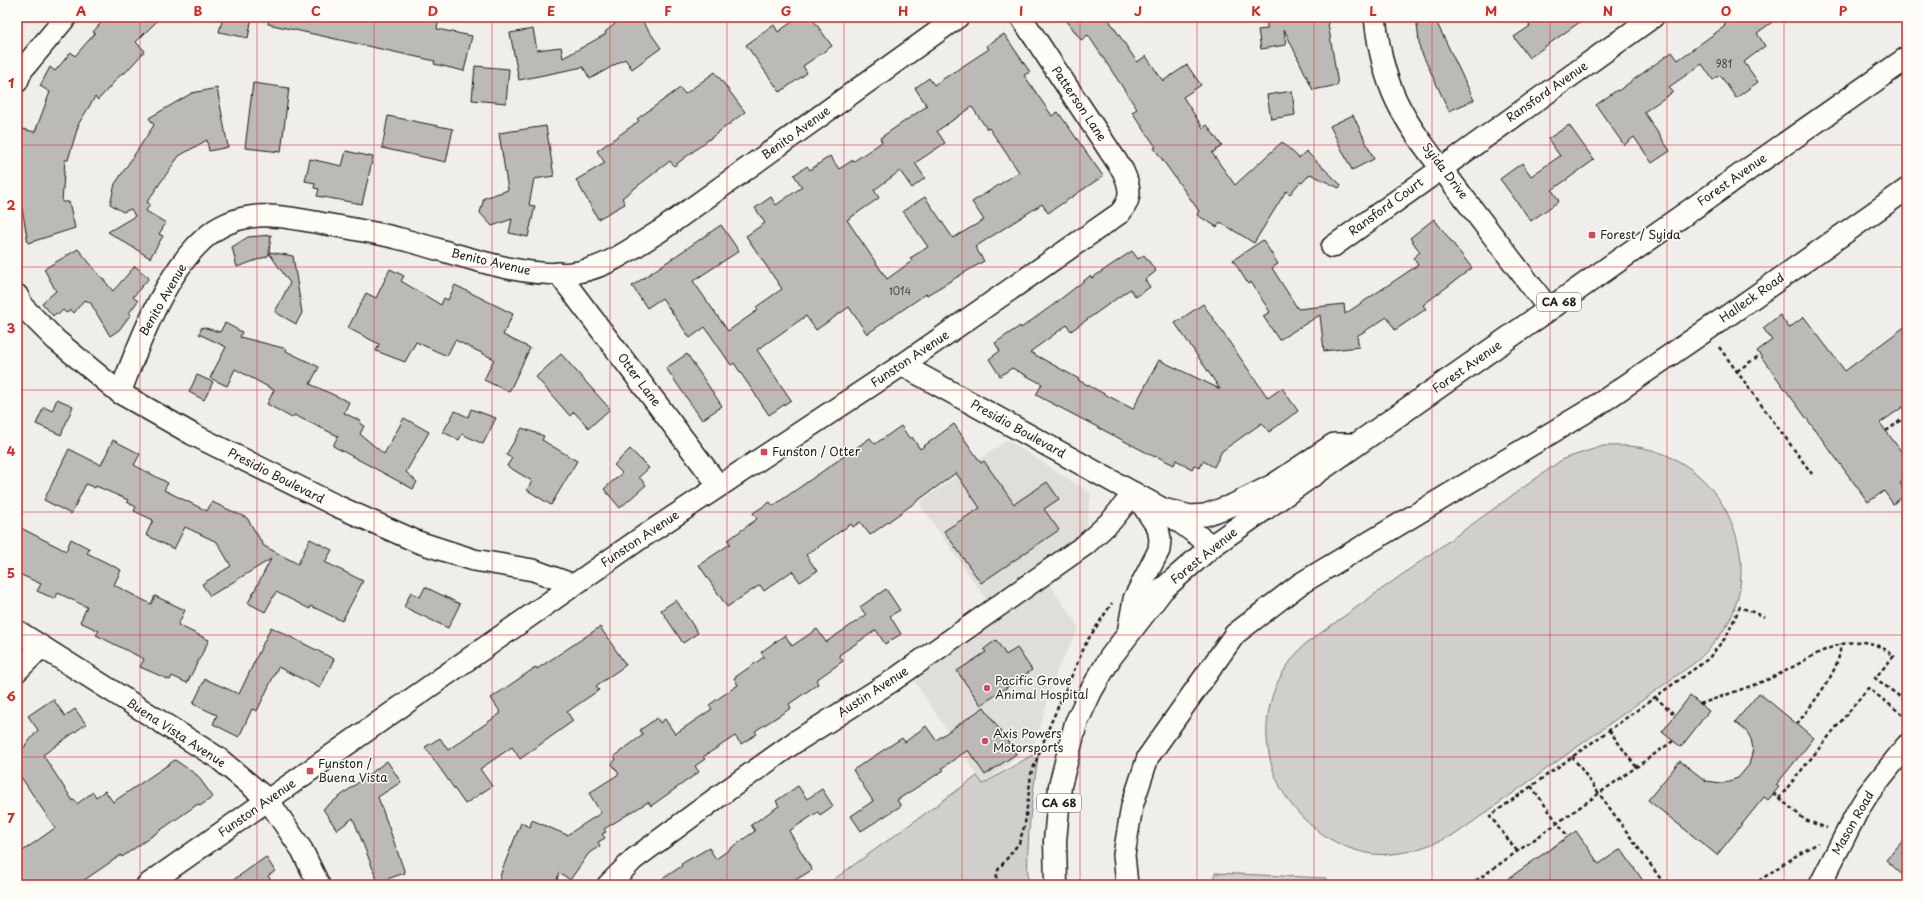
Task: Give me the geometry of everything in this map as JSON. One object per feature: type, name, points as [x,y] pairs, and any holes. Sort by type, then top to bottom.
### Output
[{"type":"main road","name":"Forest Avenue","points":[[1056,885],[1055,841],[1060,786],[1076,723],[1091,691],[1110,658],[1163,589],[1212,546],[1907,58]]},
{"type":"street","points":[[19,75],[66,17]]},
{"type":"street","name":"Benito Avenue","points":[[120,393],[144,331],[169,284],[189,255],[202,241],[215,230],[232,222],[253,216],[274,214],[400,238],[510,268],[535,272],[558,273],[577,272],[597,268],[660,231],[958,17]]},
{"type":"street","name":"Patterson Lane","points":[[1021,17],[1123,171],[1129,194]]},
{"type":"street","name":"Syida Drive","points":[[1375,17],[1378,41],[1385,73],[1397,102],[1414,130],[1441,168],[1549,309]]},
{"type":"street","name":"Ransford Avenue","points":[[1441,168],[1653,17]]},
{"type":"street","name":"Ransford Court","points":[[1332,247],[1441,168]]},
{"type":"street","name":"Halleck Road","points":[[1127,885],[1124,855],[1132,806],[1148,757],[1235,634],[1300,584],[1596,406],[1730,314],[1907,189]]},
{"type":"street","name":"Funston Avenue","points":[[147,885],[638,540],[902,365],[1120,213],[1129,201],[1129,194]]},
{"type":"street","name":"Otter Lane","points":[[558,273],[719,486]]},
{"type":"street","name":"Presidio Boulevard","points":[[17,295],[24,308],[56,340],[120,393],[192,434],[379,526],[445,552],[502,566],[532,570],[574,585]]},
{"type":"street","name":"Presidio Boulevard","points":[[902,365],[1161,508],[1212,546]]},
{"type":"street","points":[[1161,508],[1190,516],[1204,515],[1233,505],[1272,485],[1334,444],[1357,444]]},
{"type":"street","name":"Presidio Boulevard","points":[[1128,633],[1134,598],[1159,550],[1160,538],[1158,528],[1134,493]]},
{"type":"street","name":"Austin Avenue","points":[[608,885],[634,859],[715,799],[795,742],[897,677],[1085,545],[1112,520],[1134,493]]},
{"type":"street","name":"Buena Vista Avenue","points":[[17,631],[218,758],[268,800],[302,850],[319,885]]},
{"type":"street","points":[[17,671],[41,647]]},
{"type":"street","name":"Mason Road","points":[[1820,885],[1845,834],[1868,794],[1907,745]]},
{"type":"path","points":[[1716,342],[1812,474]]},
{"type":"path","points":[[1737,371],[1760,356]]},
{"type":"path","points":[[1886,431],[1907,416]]},
{"type":"path","points":[[1517,851],[1490,816],[1708,659],[1726,637],[1740,607],[1765,616]]},
{"type":"path","points":[[1700,704],[1789,670],[1818,653],[1840,644],[1860,641],[1880,645],[1894,656],[1875,678],[1907,701]]},
{"type":"path","points":[[1797,724],[1838,665],[1841,652],[1840,644]]},
{"type":"path","points":[[1779,798],[1868,688],[1907,718]]},
{"type":"path","points":[[1655,697],[1675,715]]},
{"type":"path","points":[[1609,730],[1636,767]]},
{"type":"path","points":[[1470,885],[1673,741]]},
{"type":"path","points":[[1572,756],[1665,885]]},
{"type":"path","points":[[1531,786],[1568,837]]},
{"type":"path","points":[[1773,793],[1802,817],[1813,823]]},
{"type":"path","points":[[1753,885],[1816,843],[1845,834]]},
{"type":"shaded area","points":[[1007,440],[1091,493],[1086,530],[1038,568],[1079,627],[1056,673],[1035,743],[983,784],[907,670],[993,609],[919,503]]},
{"type":"shaded area","points":[[1603,446],[1638,447],[1668,456],[1690,469],[1709,486],[1724,507],[1734,530],[1740,555],[1741,581],[1735,607],[1724,630],[1697,661],[1456,834],[1417,849],[1383,855],[1345,847],[1321,833],[1305,820],[1292,805],[1281,788],[1273,770],[1268,751],[1267,731],[1269,711],[1274,691],[1283,672],[1291,661],[1304,645],[1563,459]]},
{"type":"shaded area","points":[[1039,751],[1029,834],[1028,885],[826,885],[977,776],[983,784]]},
{"type":"shaded area","points":[[1215,873],[1326,878],[1325,885],[1215,885]]},
{"type":"building","points":[[106,17],[161,17],[136,42],[145,51],[124,74],[123,72],[98,100],[95,97],[79,123],[68,160],[65,160],[62,202],[69,202],[75,228],[28,243],[20,197],[22,149],[17,148],[23,129],[35,132],[50,92],[40,86],[50,67],[55,71],[71,52],[75,56],[95,33],[93,32]]},
{"type":"building","points":[[223,17],[252,17],[248,38],[219,32]]},
{"type":"building","points":[[269,17],[439,17],[437,29],[472,36],[464,71],[434,64],[435,61],[268,24]]},
{"type":"building","points":[[612,17],[639,17],[661,48],[632,69],[625,59],[590,79],[583,67],[519,80],[510,33],[533,29],[537,50],[561,47],[563,58],[606,34],[605,32],[616,23]]},
{"type":"building","points":[[799,17],[811,17],[832,46],[803,66],[807,73],[780,92],[746,45],[774,25],[778,32]]},
{"type":"building","points":[[1064,17],[1112,17],[1109,20],[1137,62],[1146,56],[1163,81],[1187,65],[1201,85],[1183,97],[1203,128],[1207,125],[1222,146],[1212,153],[1235,185],[1282,142],[1299,158],[1306,151],[1341,185],[1339,188],[1310,174],[1302,183],[1300,182],[1290,194],[1286,191],[1254,243],[1220,222],[1217,227],[1197,215],[1199,211],[1154,148],[1156,147],[1132,112],[1137,109],[1088,35],[1081,40]]},
{"type":"building","points":[[1267,17],[1327,17],[1338,85],[1313,90],[1284,29],[1286,45],[1261,49],[1258,30],[1267,29]]},
{"type":"building","points":[[1416,17],[1434,17],[1474,100],[1449,111],[1420,49]]},
{"type":"building","points":[[1524,17],[1587,17],[1529,58],[1514,37],[1530,26]]},
{"type":"building","points":[[1734,17],[1779,17],[1757,33],[1765,46],[1744,62],[1758,82],[1736,98],[1720,75],[1713,80],[1702,64],[1669,87],[1673,92],[1644,112],[1670,151],[1652,163],[1634,137],[1624,145],[1596,105],[1672,52],[1678,60],[1725,26],[1724,25]]},
{"type":"building","points":[[1004,34],[1030,72],[1024,75],[1052,116],[1058,112],[1103,176],[1048,213],[1042,204],[975,247],[984,261],[927,295],[926,294],[867,334],[849,307],[816,330],[806,316],[757,350],[791,400],[769,415],[734,363],[731,365],[705,327],[690,338],[662,298],[647,308],[632,286],[721,225],[739,251],[693,281],[728,331],[758,310],[756,307],[782,289],[746,236],[765,223],[755,208],[771,197],[776,205],[802,187],[794,175],[807,166],[810,170],[830,156],[839,169],[853,160],[854,161],[882,142],[880,138],[927,106],[915,88],[929,78],[934,85],[989,49],[986,46]],"holes":[[[972,107],[987,129],[989,128],[1019,172],[972,202],[984,220],[953,238],[925,197],[903,211],[928,247],[910,258],[912,261],[887,279],[847,220],[879,198],[874,190],[900,171],[912,188],[925,178],[915,163],[945,143],[937,131]]]},
{"type":"building","points":[[475,66],[509,69],[506,103],[472,100]]},
{"type":"building","points":[[715,72],[745,112],[674,166],[670,161],[622,198],[625,204],[598,219],[576,180],[605,163],[597,151],[639,121],[637,119],[680,88],[685,94]]},
{"type":"building","points":[[253,83],[289,88],[281,152],[245,148]]},
{"type":"building","points":[[217,88],[228,147],[209,151],[207,140],[179,156],[147,202],[150,204],[146,211],[166,223],[159,234],[163,236],[150,258],[108,232],[135,216],[131,209],[123,212],[110,204],[115,184],[154,125],[149,118],[192,93]]},
{"type":"building","points":[[1292,91],[1295,115],[1271,119],[1267,95]]},
{"type":"building","points":[[1353,115],[1374,159],[1352,170],[1330,126]]},
{"type":"building","points":[[388,116],[453,129],[446,162],[382,148]]},
{"type":"building","points":[[1569,125],[1594,160],[1552,190],[1559,201],[1531,221],[1500,179],[1522,163],[1531,176],[1560,156],[1548,139]]},
{"type":"building","points":[[546,126],[554,176],[534,179],[529,205],[535,206],[528,237],[509,233],[512,219],[492,226],[480,213],[484,198],[508,190],[499,133]]},
{"type":"building","points":[[346,151],[373,157],[362,204],[317,196],[319,189],[314,188],[315,183],[305,181],[310,159],[342,166]]},
{"type":"building","points":[[1434,219],[1472,268],[1423,305],[1426,309],[1395,330],[1387,317],[1357,336],[1359,347],[1324,351],[1320,315],[1279,340],[1263,316],[1270,312],[1251,282],[1248,284],[1233,260],[1263,240],[1278,264],[1272,268],[1298,309],[1344,304],[1345,314],[1418,265],[1413,258],[1420,252],[1410,238]]},
{"type":"building","points":[[271,235],[269,252],[293,256],[302,313],[296,324],[275,312],[290,283],[269,253],[268,256],[237,267],[232,247],[248,237]]},
{"type":"building","points":[[78,249],[113,291],[135,266],[149,278],[133,297],[138,301],[129,313],[131,314],[119,330],[110,336],[90,302],[84,300],[74,313],[71,310],[66,313],[63,310],[58,315],[56,313],[53,316],[42,303],[56,291],[44,269]]},
{"type":"building","points":[[1132,251],[1138,259],[1144,255],[1156,271],[1145,280],[1150,287],[1136,297],[1130,289],[1071,331],[1067,325],[1030,352],[1079,379],[1078,380],[1133,409],[1159,360],[1220,389],[1175,323],[1203,304],[1268,398],[1282,388],[1298,411],[1269,432],[1262,423],[1222,451],[1214,467],[1203,461],[1200,468],[1194,465],[1192,469],[1176,460],[1174,465],[1156,456],[1155,457],[1036,395],[1042,384],[1012,368],[1000,376],[989,359],[1000,351],[995,343],[1020,326],[1021,328],[1090,276],[1092,278]]},
{"type":"building","points":[[390,269],[404,276],[401,281],[441,305],[444,298],[448,300],[455,285],[513,314],[503,335],[530,348],[509,392],[484,380],[494,359],[455,340],[447,356],[416,342],[405,362],[376,351],[379,344],[348,328],[366,293],[376,298]]},
{"type":"building","points":[[1780,315],[1789,328],[1804,317],[1845,371],[1907,325],[1907,404],[1880,423],[1907,459],[1907,477],[1900,483],[1907,494],[1893,504],[1884,491],[1868,502],[1757,351],[1772,340],[1763,328]]},
{"type":"building","points":[[225,323],[242,332],[240,337],[287,349],[286,351],[319,367],[310,384],[349,402],[344,413],[361,421],[360,424],[364,426],[360,434],[384,454],[404,418],[429,432],[406,472],[417,482],[413,489],[333,446],[338,436],[294,415],[292,418],[267,404],[274,390],[235,369],[227,386],[210,378],[226,347],[199,334],[202,327],[220,332]]},
{"type":"building","points":[[561,354],[610,409],[589,428],[574,412],[570,416],[536,377]]},
{"type":"building","points":[[687,354],[722,406],[702,420],[666,368]]},
{"type":"building","points":[[197,375],[213,382],[204,400],[189,392]]},
{"type":"building","points":[[57,399],[73,406],[61,435],[36,424],[44,407],[52,411]]},
{"type":"building","points":[[471,409],[496,418],[483,444],[462,434],[459,440],[443,432],[455,411],[468,417]]},
{"type":"building","points":[[954,424],[981,463],[984,461],[1014,504],[1047,482],[1059,499],[1044,509],[1059,530],[981,583],[944,531],[980,508],[956,473],[870,535],[860,522],[853,527],[851,524],[806,555],[817,571],[800,582],[792,571],[764,591],[760,585],[727,607],[699,565],[730,544],[728,540],[757,519],[753,513],[770,502],[773,506],[870,438],[875,444],[901,426],[910,439],[912,437],[920,449]]},
{"type":"building","points":[[522,428],[544,436],[542,440],[577,461],[551,505],[527,490],[532,481],[507,466],[512,458],[506,455]]},
{"type":"building","points":[[113,440],[140,454],[134,465],[168,483],[164,490],[207,511],[212,502],[247,518],[264,546],[298,564],[310,539],[332,550],[325,562],[363,581],[342,621],[311,606],[310,609],[276,592],[265,612],[248,603],[271,559],[210,596],[202,584],[231,566],[217,542],[185,527],[174,549],[146,535],[153,520],[134,511],[136,507],[127,502],[128,500],[96,486],[95,488],[86,484],[71,514],[44,500],[69,449],[101,465]]},
{"type":"building","points":[[630,449],[649,468],[639,477],[646,485],[620,508],[604,489],[622,473],[614,465]]},
{"type":"building","points":[[17,526],[66,551],[71,539],[90,549],[87,553],[121,570],[114,585],[151,604],[155,596],[185,610],[178,625],[209,640],[187,683],[172,676],[170,680],[140,667],[144,659],[96,635],[99,631],[80,622],[87,607],[58,593],[55,599],[37,591],[41,584],[17,573]]},
{"type":"building","points":[[425,587],[460,604],[448,628],[404,607],[411,592],[420,597]]},
{"type":"building","points":[[886,589],[900,610],[890,616],[901,634],[885,644],[876,630],[839,655],[843,661],[816,680],[818,684],[789,704],[791,708],[755,731],[757,734],[741,744],[735,736],[703,757],[705,759],[695,766],[699,772],[651,806],[648,802],[604,829],[606,832],[602,834],[605,838],[598,842],[600,846],[589,853],[570,880],[559,872],[556,885],[498,885],[502,870],[521,823],[530,827],[532,820],[567,835],[601,813],[589,793],[619,774],[612,764],[616,759],[614,756],[643,735],[640,730],[657,718],[660,723],[665,719],[675,734],[712,709],[709,705],[738,685],[734,678],[764,657],[761,652],[785,635],[792,646],[817,629],[826,642],[866,615],[860,607]]},
{"type":"building","points":[[676,600],[698,633],[683,643],[661,610]]},
{"type":"building","points":[[271,627],[334,659],[320,688],[278,667],[257,711],[252,709],[239,737],[213,724],[217,715],[193,704],[205,679],[239,694]]},
{"type":"building","points":[[600,627],[626,665],[596,686],[599,690],[567,712],[573,721],[520,759],[512,747],[480,769],[492,786],[465,804],[425,747],[440,738],[448,750],[501,713],[491,698],[536,667],[537,669]]},
{"type":"building","name":"Pacific Grove Animal Hospital","points":[[996,640],[1006,655],[1017,648],[1032,670],[981,705],[957,671],[986,652],[984,649]]},
{"type":"building","points":[[1759,693],[1814,738],[1776,785],[1779,787],[1768,800],[1764,797],[1717,855],[1648,800],[1680,761],[1706,781],[1722,783],[1738,778],[1749,765],[1753,749],[1751,739],[1747,732],[1735,722]]},
{"type":"building","points":[[1690,696],[1709,711],[1681,747],[1662,732]]},
{"type":"building","points":[[53,699],[65,716],[75,709],[86,724],[43,755],[73,801],[75,800],[77,804],[93,792],[96,797],[105,791],[113,802],[175,760],[197,775],[213,797],[200,806],[198,804],[122,857],[121,855],[77,885],[17,885],[17,855],[55,828],[17,771],[17,756],[38,730],[28,716]]},
{"type":"building","points":[[984,707],[1016,754],[985,775],[968,750],[942,768],[944,770],[897,800],[901,806],[861,831],[851,816],[873,801],[853,770],[902,738],[905,742],[926,726],[936,740]]},
{"type":"building","points":[[387,761],[401,782],[378,797],[405,873],[378,882],[353,818],[337,830],[323,809]]},
{"type":"building","points":[[798,786],[807,799],[822,789],[833,806],[820,815],[818,812],[789,831],[812,870],[787,885],[653,885],[682,866],[681,864],[709,848],[716,859],[755,831],[751,825],[779,806],[776,801]]},
{"type":"building","points":[[1576,831],[1599,864],[1621,849],[1646,885],[1499,885]]},
{"type":"building","points":[[1907,836],[1907,879],[1886,860]]},
{"type":"building","points":[[266,857],[275,871],[268,876],[274,885],[226,885]]},
{"type":"place","name":"Forest / Syida","points":[[1592,235]]},
{"type":"place","name":"Funston / Otter","points":[[764,452]]},
{"type":"place","name":"Pacific Grove Animal Hospital","points":[[987,688]]},
{"type":"place","name":"Axis Powers Motorsports","points":[[985,741]]},
{"type":"place","name":"Funston / Buena Vista","points":[[310,771]]}]
